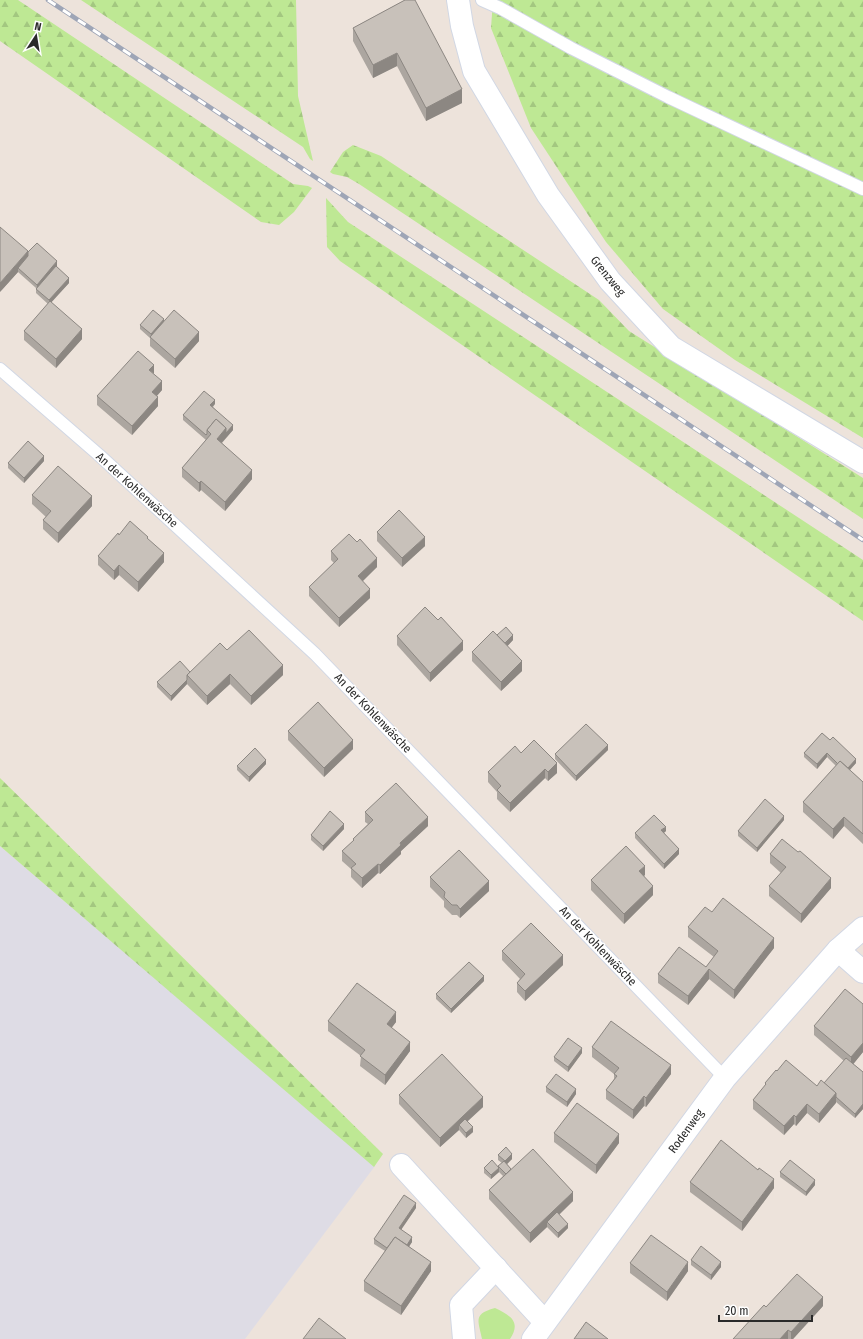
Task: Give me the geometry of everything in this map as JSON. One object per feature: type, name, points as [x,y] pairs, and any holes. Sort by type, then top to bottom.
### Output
[{"type":"street","name":"Grenzweg","points":[[458,0],[462,26],[474,71],[548,195],[610,282],[672,347],[863,462]]},
{"type":"street","name":"Rodenweg","points":[[401,1165],[496,1268],[539,1331],[725,1078],[838,950],[863,928]]},
{"type":"street","points":[[838,950],[863,972]]},
{"type":"street","points":[[464,1339],[461,1305],[496,1268]]},
{"type":"lane","points":[[482,0],[500,8],[571,48],[668,97],[863,189]]},
{"type":"lane","name":"An der Kohlenwäsche","points":[[0,369],[99,455],[315,654],[725,1078]]},
{"type":"shaded area","points":[[0,846],[375,1166],[245,1339],[0,1339]]},
{"type":"green space","points":[[0,0],[18,0],[293,184],[312,188],[294,212],[279,225],[261,222],[0,41]]},
{"type":"green space","points":[[81,0],[296,0],[298,96],[313,161],[310,159],[303,147]]},
{"type":"green space","points":[[493,0],[863,0],[863,438],[735,360],[663,309],[606,242],[531,128],[491,28]]},
{"type":"green space","points":[[353,145],[381,156],[599,300],[629,331],[863,478],[863,519],[359,184],[347,177],[330,172],[343,152]]},
{"type":"green space","points":[[326,198],[348,222],[863,560],[863,621],[340,261],[327,247]]},
{"type":"green space","points":[[0,778],[383,1154],[374,1167],[0,846]]},
{"type":"green space","points":[[495,1308],[509,1316],[514,1323],[515,1328],[510,1339],[482,1339],[479,1327],[480,1315]]},
{"type":"building","points":[[405,0],[415,0],[462,89],[426,108],[397,53],[373,65],[353,28]]},
{"type":"building","points":[[0,227],[28,251],[0,283]]},
{"type":"building","points":[[37,243],[57,261],[37,285],[18,268],[28,256],[28,252]]},
{"type":"building","points":[[56,266],[69,278],[49,300],[36,289]]},
{"type":"building","points":[[50,301],[82,329],[56,359],[24,331]]},
{"type":"building","points":[[153,310],[164,319],[151,334],[140,325]]},
{"type":"building","points":[[174,310],[199,332],[175,359],[150,337]]},
{"type":"building","points":[[138,351],[154,365],[149,370],[162,381],[152,392],[158,397],[132,426],[97,396]]},
{"type":"building","points":[[204,391],[215,400],[210,405],[233,425],[226,433],[226,428],[216,419],[207,430],[206,435],[183,415]]},
{"type":"building","points":[[216,419],[226,428],[217,439],[252,470],[225,502],[201,481],[199,483],[182,468],[211,434],[207,430]]},
{"type":"building","points":[[28,441],[44,456],[24,478],[8,463]]},
{"type":"building","points":[[58,466],[92,496],[58,533],[43,520],[51,511],[32,495]]},
{"type":"building","points":[[399,510],[425,537],[402,558],[377,532]]},
{"type":"building","points":[[130,521],[164,553],[138,582],[119,565],[114,571],[98,556],[118,533],[119,535]]},
{"type":"building","points":[[349,534],[357,542],[360,539],[377,558],[358,576],[370,589],[339,618],[309,587],[338,559],[331,551]]},
{"type":"building","points":[[425,607],[438,620],[441,617],[463,641],[430,673],[397,636]]},
{"type":"building","points":[[506,627],[513,635],[505,643],[497,635]]},
{"type":"building","points":[[249,630],[283,665],[251,696],[230,674],[207,696],[187,675],[220,643],[227,650]]},
{"type":"building","points":[[493,631],[522,661],[501,682],[472,652]]},
{"type":"building","points":[[180,661],[190,672],[187,675],[187,680],[171,696],[157,682]]},
{"type":"building","points":[[318,702],[353,740],[324,768],[288,731]]},
{"type":"building","points":[[586,724],[608,745],[576,776],[555,754]]},
{"type":"building","points":[[822,733],[830,740],[833,737],[856,759],[848,768],[840,761],[838,764],[827,753],[817,764],[804,753]]},
{"type":"building","points":[[534,740],[557,763],[548,772],[545,769],[510,803],[497,790],[501,786],[488,772],[515,746],[521,753]]},
{"type":"building","points":[[255,748],[266,760],[249,777],[237,766]]},
{"type":"building","points":[[840,761],[863,782],[863,834],[844,817],[833,829],[803,802]]},
{"type":"building","points":[[396,783],[428,817],[400,843],[401,845],[380,865],[378,864],[362,878],[351,868],[356,864],[342,851],[373,820],[365,812]]},
{"type":"building","points":[[765,799],[784,816],[757,848],[738,831]]},
{"type":"building","points":[[330,811],[344,824],[323,846],[311,835]]},
{"type":"building","points":[[654,815],[666,827],[661,830],[679,849],[664,864],[635,833]]},
{"type":"building","points":[[782,839],[798,852],[800,851],[831,878],[801,914],[769,886],[786,867],[770,854]]},
{"type":"building","points":[[626,846],[645,866],[639,871],[653,886],[624,914],[591,880]]},
{"type":"building","points":[[459,850],[489,881],[460,909],[457,905],[452,905],[444,897],[445,892],[430,877]]},
{"type":"building","points":[[723,898],[774,938],[734,990],[709,969],[688,996],[658,974],[679,947],[706,967],[718,951],[688,927],[705,907],[712,912]]},
{"type":"building","points":[[531,923],[563,955],[525,991],[517,983],[525,974],[502,951]]},
{"type":"building","points":[[469,962],[484,976],[451,1009],[436,994]]},
{"type":"building","points":[[357,983],[396,1012],[387,1024],[410,1042],[385,1075],[360,1056],[365,1050],[328,1021]]},
{"type":"building","points":[[845,989],[863,1004],[863,1043],[851,1057],[814,1026]]},
{"type":"building","points":[[611,1021],[671,1065],[646,1098],[644,1096],[633,1110],[606,1090],[617,1076],[614,1074],[619,1068],[592,1047]]},
{"type":"building","points":[[568,1038],[582,1048],[568,1067],[554,1057]]},
{"type":"building","points":[[442,1054],[483,1097],[440,1138],[399,1095]]},
{"type":"building","points":[[846,1058],[863,1072],[863,1104],[855,1114],[836,1097],[836,1093],[824,1083]]},
{"type":"building","points":[[786,1060],[817,1086],[821,1080],[836,1093],[819,1114],[807,1104],[796,1117],[794,1115],[784,1126],[753,1100],[766,1084],[765,1083]]},
{"type":"building","points":[[556,1074],[576,1089],[567,1102],[546,1087]]},
{"type":"building","points":[[577,1103],[619,1134],[596,1165],[554,1133]]},
{"type":"building","points":[[465,1119],[473,1127],[466,1133],[459,1125]]},
{"type":"building","points":[[721,1140],[758,1170],[759,1168],[774,1179],[742,1222],[690,1182]]},
{"type":"building","points":[[506,1147],[512,1154],[505,1161],[498,1155]]},
{"type":"building","points":[[533,1149],[573,1192],[530,1233],[489,1190]]},
{"type":"building","points":[[492,1160],[499,1168],[491,1175],[484,1168]]},
{"type":"building","points":[[790,1160],[815,1180],[806,1192],[780,1172]]},
{"type":"building","points":[[504,1161],[511,1169],[506,1174],[498,1166]]},
{"type":"building","points":[[404,1195],[416,1203],[399,1228],[412,1237],[407,1245],[395,1237],[387,1248],[374,1239]]},
{"type":"building","points":[[557,1212],[568,1224],[558,1233],[547,1222]]},
{"type":"building","points":[[651,1235],[688,1262],[667,1292],[630,1263]]},
{"type":"building","points":[[395,1237],[431,1262],[401,1306],[364,1281]]},
{"type":"building","points":[[701,1246],[721,1262],[711,1275],[691,1260]]},
{"type":"building","points":[[797,1274],[823,1297],[791,1332],[788,1330],[780,1339],[733,1339],[764,1305],[766,1307]]},
{"type":"building","points":[[319,1318],[346,1339],[303,1339]]},
{"type":"building","points":[[586,1322],[608,1339],[574,1339]]},
{"type":"railway","points":[[48,0],[863,540]]}]
